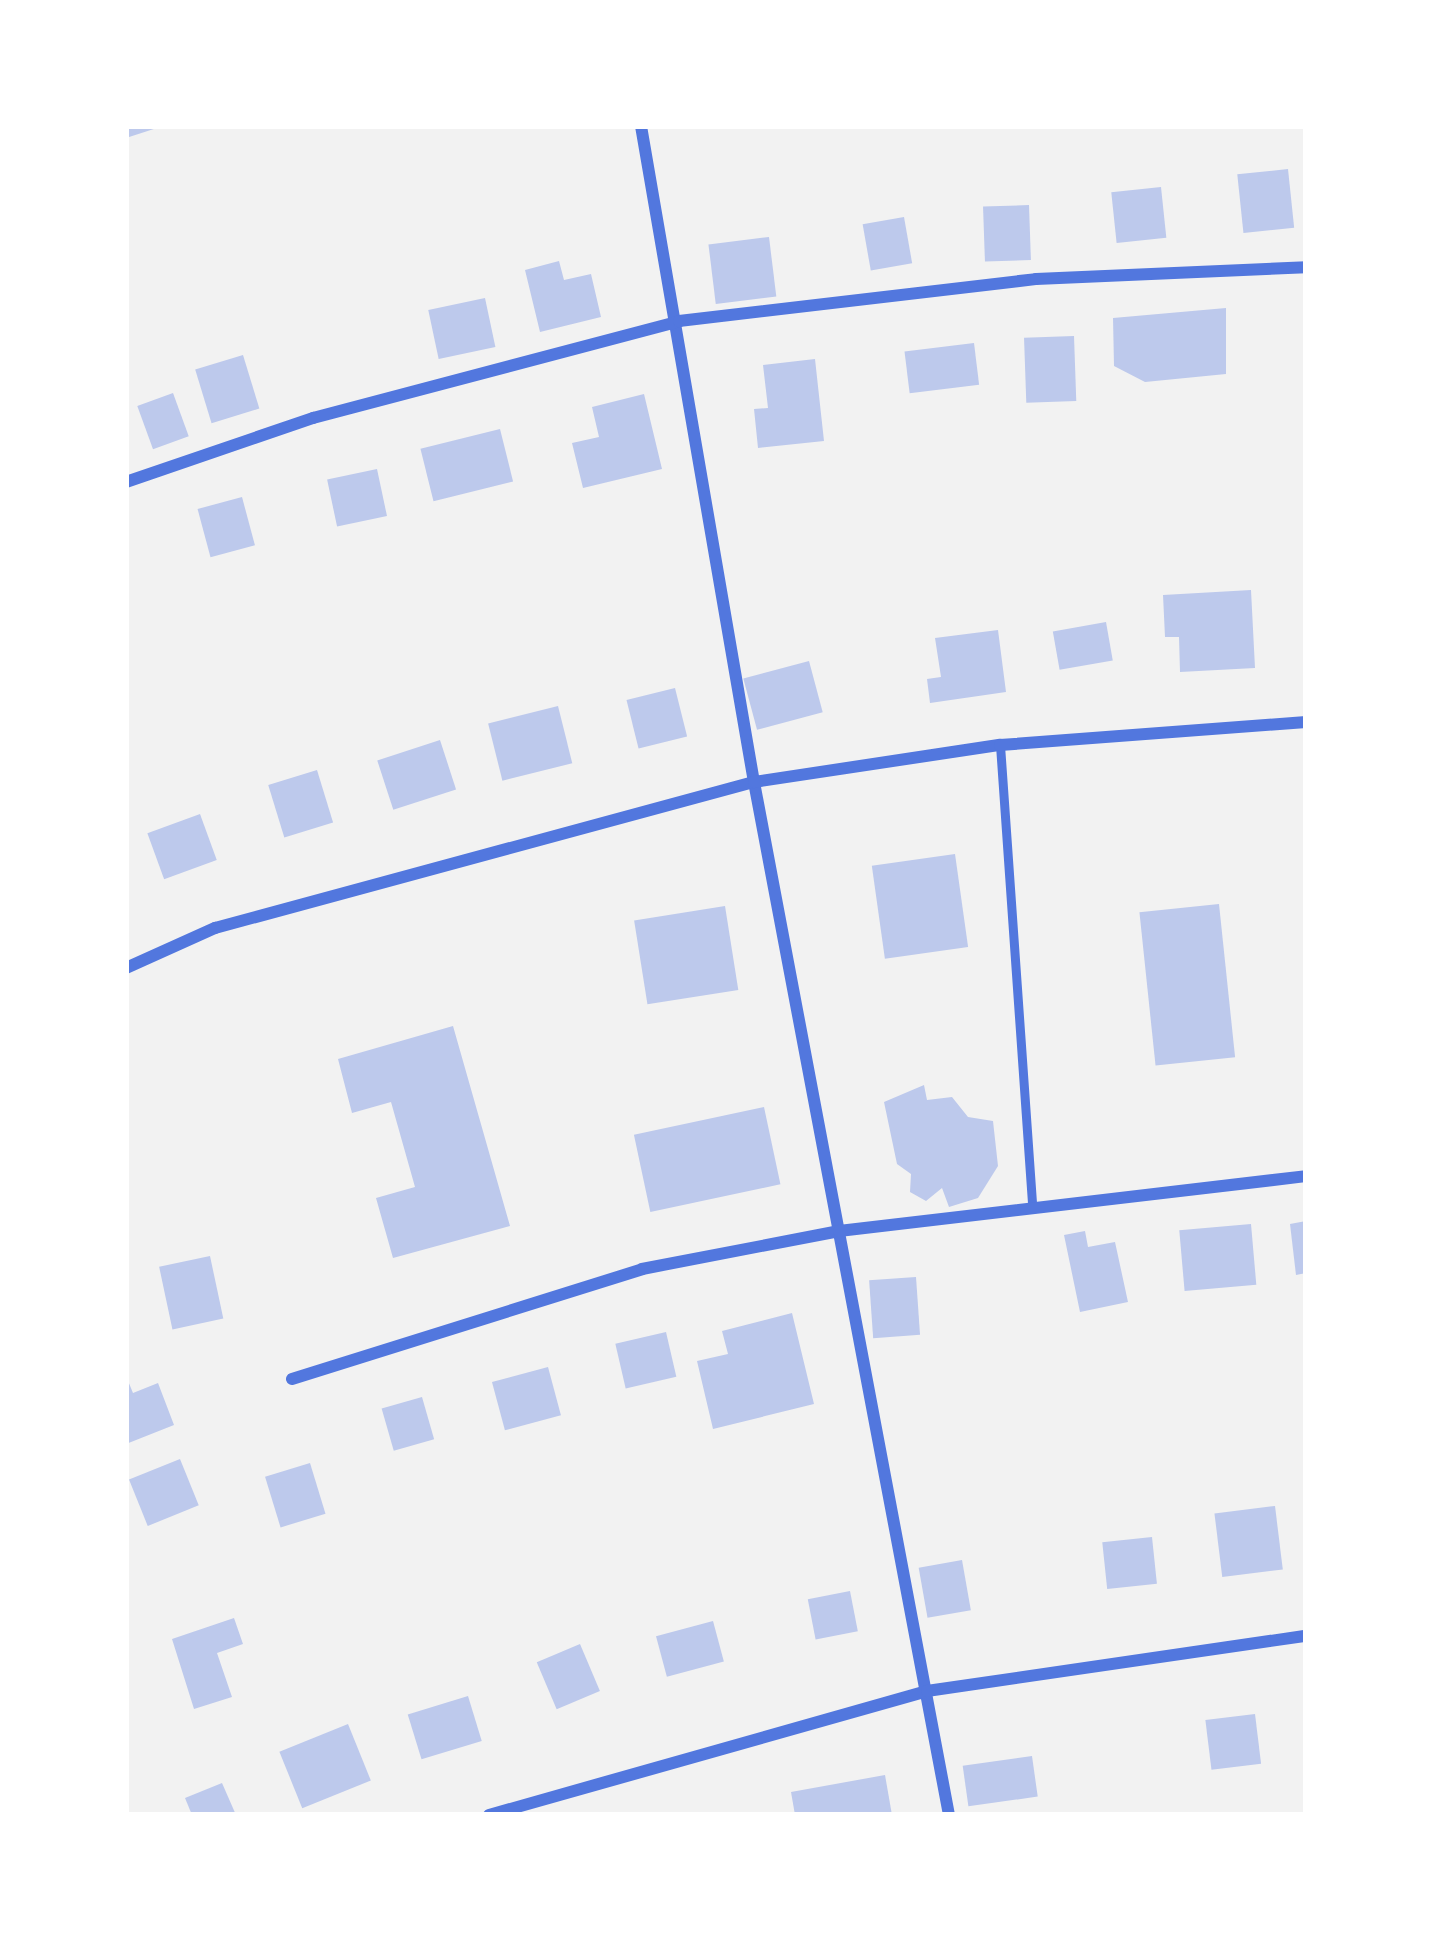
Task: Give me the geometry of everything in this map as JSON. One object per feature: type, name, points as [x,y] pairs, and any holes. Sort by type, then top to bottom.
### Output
[{"type":"street","points":[[641,126],[679,321],[754,782],[949,1815]]},
{"type":"street","points":[[126,482],[313,418],[679,321],[1036,279],[1306,267]]},
{"type":"street","points":[[126,968],[214,928],[754,782],[1000,745],[1306,722]]},
{"type":"street","points":[[292,1379],[642,1269],[838,1231],[1306,1176]]},
{"type":"street","points":[[489,1815],[927,1691],[1306,1636]]},
{"type":"lane","points":[[1000,745],[1032,1206]]},
{"type":"building","points":[[126,126],[160,126],[160,127],[126,138]]},
{"type":"building","points":[[1288,169],[1294,228],[1243,233],[1237,174]]},
{"type":"building","points":[[1161,187],[1166,238],[1117,243],[1111,192]]},
{"type":"building","points":[[1029,205],[1031,260],[985,262],[983,207]]},
{"type":"building","points":[[904,217],[912,263],[871,271],[863,224]]},
{"type":"building","points":[[769,237],[776,297],[716,304],[708,244]]},
{"type":"building","points":[[559,261],[564,280],[591,274],[601,317],[540,332],[525,270]]},
{"type":"building","points":[[485,298],[495,347],[439,359],[428,310]]},
{"type":"building","points":[[1226,308],[1226,374],[1145,382],[1114,366],[1113,318]]},
{"type":"building","points":[[1074,336],[1076,401],[1026,403],[1024,338]]},
{"type":"building","points":[[974,343],[979,385],[910,393],[905,352]]},
{"type":"building","points":[[243,355],[259,409],[212,423],[195,370]]},
{"type":"building","points":[[815,359],[824,441],[758,448],[754,409],[768,408],[763,365]]},
{"type":"building","points":[[173,393],[189,436],[153,449],[137,406]]},
{"type":"building","points":[[644,394],[662,469],[583,488],[572,443],[599,437],[592,407]]},
{"type":"building","points":[[500,429],[513,481],[433,501],[420,449]]},
{"type":"building","points":[[377,469],[387,516],[337,527],[327,480]]},
{"type":"building","points":[[242,497],[255,545],[211,557],[198,509]]},
{"type":"building","points":[[1251,590],[1255,668],[1180,672],[1179,637],[1165,637],[1163,595]]},
{"type":"building","points":[[1106,622],[1113,660],[1060,670],[1053,631]]},
{"type":"building","points":[[998,630],[1006,692],[930,703],[927,679],[941,677],[935,638]]},
{"type":"building","points":[[809,661],[823,712],[757,730],[743,679]]},
{"type":"building","points":[[675,688],[687,737],[639,749],[626,700]]},
{"type":"building","points":[[558,706],[572,763],[502,781],[488,723]]},
{"type":"building","points":[[440,740],[456,789],[393,810],[377,760]]},
{"type":"building","points":[[317,770],[333,823],[284,838],[268,785]]},
{"type":"building","points":[[200,814],[217,860],[164,879],[147,833]]},
{"type":"building","points":[[955,854],[968,947],[885,959],[872,866]]},
{"type":"building","points":[[1219,904],[1235,1057],[1156,1066],[1139,912]]},
{"type":"building","points":[[725,906],[738,990],[647,1004],[634,920]]},
{"type":"building","points":[[453,1026],[510,1226],[393,1258],[376,1198],[415,1187],[391,1102],[352,1113],[338,1059]]},
{"type":"building","points":[[924,1085],[927,1100],[952,1097],[968,1117],[993,1121],[998,1166],[978,1198],[949,1207],[942,1188],[926,1201],[910,1192],[911,1174],[897,1164],[884,1102]]},
{"type":"building","points":[[764,1107],[780,1184],[650,1212],[634,1135]]},
{"type":"building","points":[[1306,1221],[1306,1273],[1296,1275],[1290,1224]]},
{"type":"building","points":[[1251,1224],[1256,1285],[1185,1291],[1179,1230]]},
{"type":"building","points":[[1085,1231],[1088,1247],[1115,1242],[1128,1302],[1080,1312],[1064,1235]]},
{"type":"building","points":[[210,1256],[223,1319],[172,1329],[159,1267]]},
{"type":"building","points":[[916,1277],[920,1335],[873,1338],[869,1280]]},
{"type":"building","points":[[792,1313],[814,1404],[713,1429],[697,1361],[728,1354],[722,1331]]},
{"type":"building","points":[[666,1332],[676,1377],[626,1389],[615,1344]]},
{"type":"building","points":[[548,1367],[561,1415],[505,1430],[492,1382]]},
{"type":"building","points":[[126,1376],[133,1393],[158,1383],[174,1425],[126,1444]]},
{"type":"building","points":[[422,1397],[434,1439],[394,1451],[382,1409]]},
{"type":"building","points":[[180,1459],[199,1505],[148,1526],[129,1480]]},
{"type":"building","points":[[310,1463],[325,1514],[281,1527],[265,1477]]},
{"type":"building","points":[[1275,1506],[1283,1570],[1222,1577],[1214,1513]]},
{"type":"building","points":[[1152,1537],[1157,1584],[1107,1589],[1102,1542]]},
{"type":"building","points":[[962,1560],[971,1610],[928,1618],[919,1568]]},
{"type":"building","points":[[850,1591],[858,1631],[816,1639],[808,1599]]},
{"type":"building","points":[[234,1618],[243,1644],[217,1653],[232,1697],[194,1709],[172,1639]]},
{"type":"building","points":[[713,1621],[724,1662],[667,1677],[656,1636]]},
{"type":"building","points":[[580,1644],[600,1691],[557,1709],[537,1662]]},
{"type":"building","points":[[468,1696],[482,1741],[421,1759],[408,1714]]},
{"type":"building","points":[[1255,1714],[1261,1764],[1211,1770],[1205,1720]]},
{"type":"building","points":[[348,1724],[371,1781],[302,1808],[279,1752]]},
{"type":"building","points":[[1032,1756],[1038,1797],[968,1806],[963,1766]]},
{"type":"building","points":[[885,1775],[892,1815],[795,1815],[791,1792]]},
{"type":"building","points":[[222,1783],[236,1815],[192,1815],[185,1798]]}]
